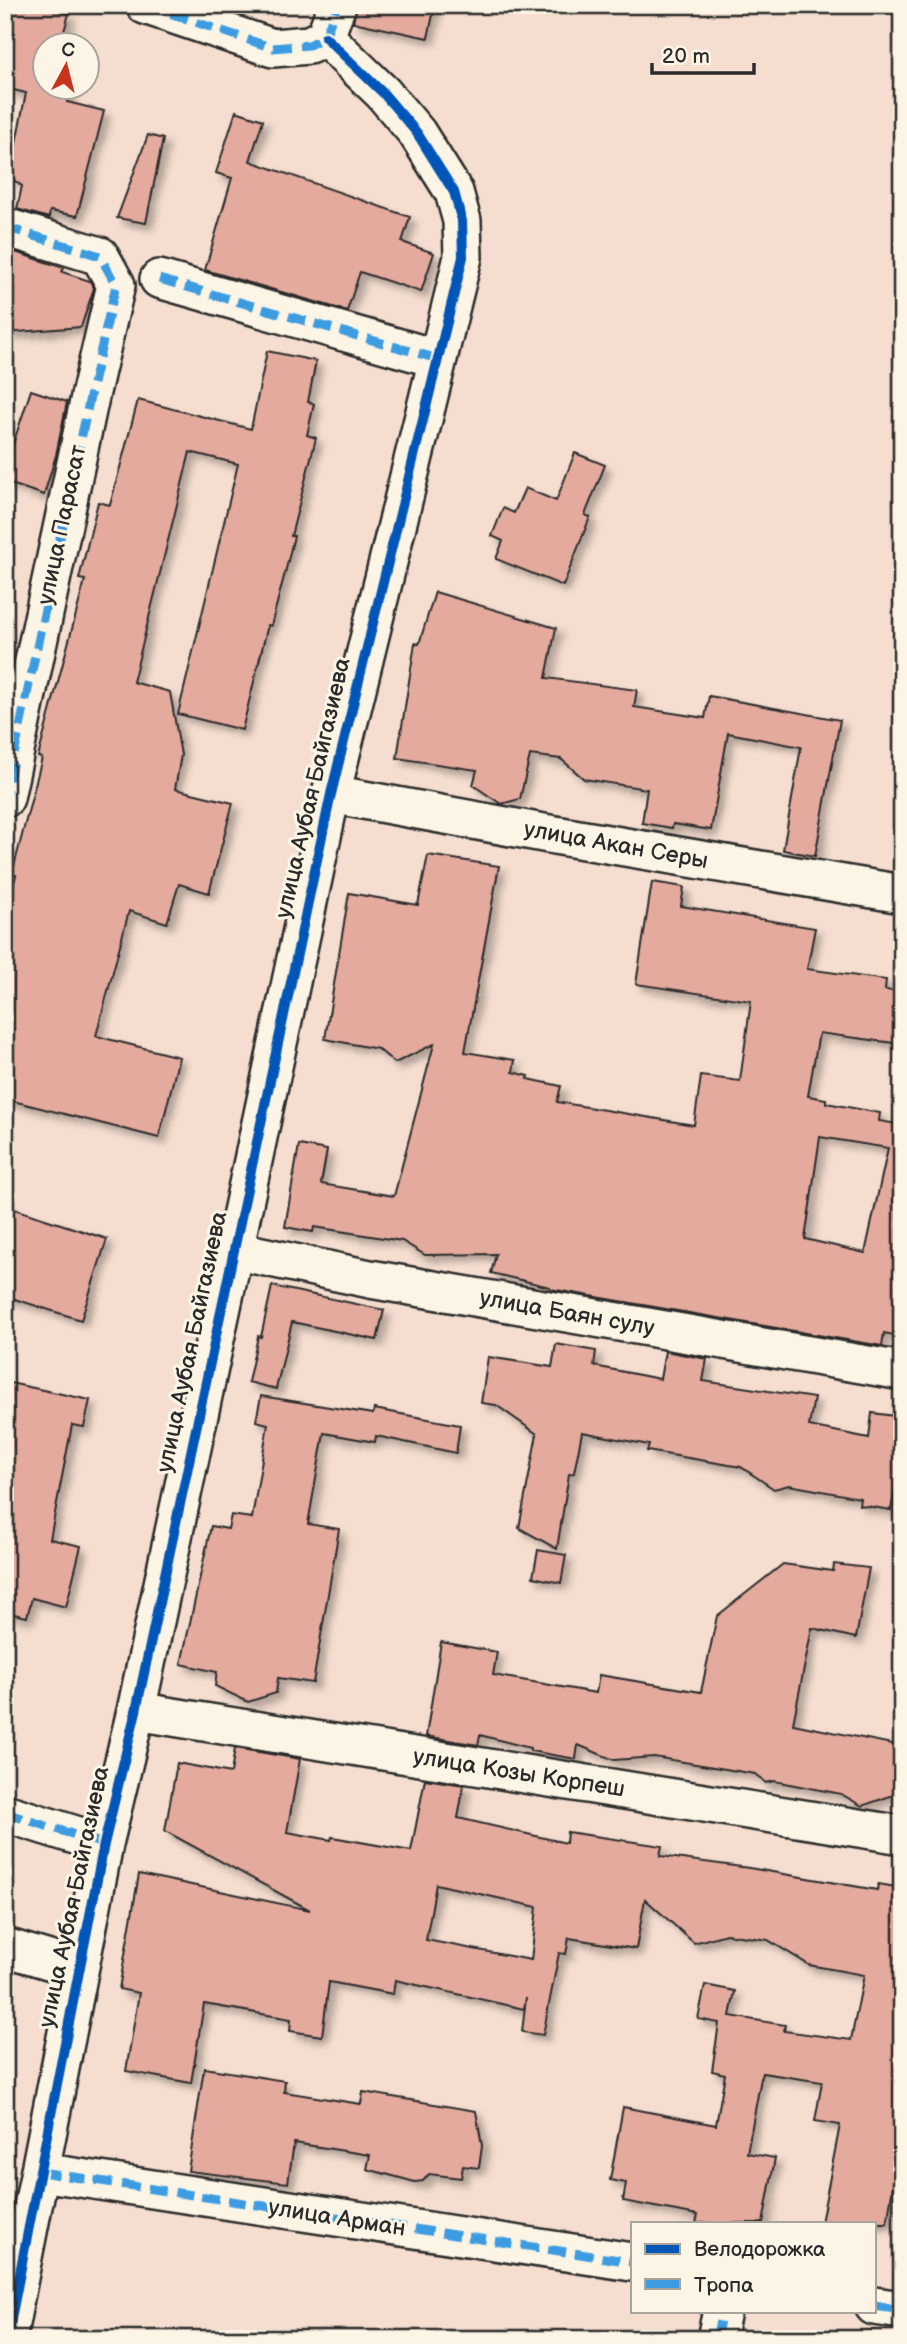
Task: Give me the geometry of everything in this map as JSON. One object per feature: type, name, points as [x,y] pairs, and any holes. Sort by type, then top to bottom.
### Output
[{"type":"street","points":[[155,7],[273,48],[309,45],[331,21]]},
{"type":"street","name":"улица Аубая Байгазиева","points":[[7,2339],[13,2274],[41,2172],[104,1844],[136,1711],[331,794],[463,257],[462,221],[454,192],[417,133],[383,93],[331,21]]},
{"type":"street","name":"улица Парасат","points":[[5,227],[100,256],[116,285],[5,798]]},
{"type":"street","points":[[159,279],[438,359]]},
{"type":"street","name":"улица Акан Серы","points":[[331,794],[902,894]]},
{"type":"street","name":"улица Баян сулу","points":[[233,1250],[383,1281],[902,1371]]},
{"type":"street","name":"улица Козы Корпеш","points":[[136,1711],[902,1835]]},
{"type":"street","points":[[5,1812],[104,1844]]},
{"type":"street","points":[[5,1947],[79,1969]]},
{"type":"street","name":"улица Арман","points":[[41,2172],[631,2262]]},
{"type":"street","points":[[876,2306],[902,2310]]},
{"type":"street","points":[[716,2339],[722,2312]]},
{"type":"building","points":[[5,5],[36,5],[69,14],[64,32],[32,32],[32,102],[67,102],[104,111],[77,216],[50,211],[49,218],[17,209],[22,186],[9,177],[26,93],[5,88]]},
{"type":"building","points":[[357,5],[435,5],[428,38],[353,22]]},
{"type":"building","points":[[236,111],[263,120],[250,161],[410,217],[402,242],[434,253],[421,292],[360,272],[347,311],[205,270],[232,178],[216,173]]},
{"type":"building","points":[[148,135],[163,139],[146,223],[117,218]]},
{"type":"building","points":[[9,250],[64,268],[62,272],[90,281],[94,288],[81,327],[5,333],[5,267]]},
{"type":"building","points":[[267,351],[316,361],[308,402],[314,404],[307,435],[316,438],[291,536],[294,536],[286,569],[271,626],[268,625],[242,730],[178,714],[238,464],[190,452],[133,682],[170,692],[181,755],[175,789],[233,803],[209,893],[179,884],[167,923],[129,911],[96,1036],[179,1057],[159,1138],[5,1099],[5,919],[16,875],[12,874],[42,758],[38,757],[85,580],[79,579],[98,502],[110,505],[138,400],[251,429]]},
{"type":"building","points":[[31,390],[67,402],[44,495],[5,482],[5,468]]},
{"type":"building","points":[[575,453],[605,465],[585,515],[590,517],[563,586],[496,559],[503,541],[492,536],[503,508],[514,513],[525,488],[556,501]]},
{"type":"building","points":[[435,592],[556,628],[546,678],[637,690],[634,707],[705,718],[709,696],[840,720],[815,856],[783,850],[801,747],[728,733],[711,830],[673,824],[672,828],[642,823],[647,789],[584,779],[561,759],[530,755],[520,799],[501,804],[473,785],[477,770],[397,758],[415,643],[419,644]]},
{"type":"building","points":[[428,855],[499,866],[465,1052],[515,1060],[513,1072],[529,1076],[528,1079],[561,1086],[557,1102],[694,1125],[701,1076],[740,1081],[751,1001],[636,984],[652,882],[684,887],[681,906],[815,928],[807,969],[886,980],[885,990],[900,992],[897,1013],[902,1013],[902,1044],[819,1033],[808,1096],[826,1099],[826,1103],[880,1113],[879,1121],[898,1124],[896,1141],[902,1141],[902,1337],[884,1333],[882,1346],[550,1289],[491,1273],[496,1254],[425,1255],[402,1241],[314,1227],[313,1232],[285,1227],[299,1145],[327,1150],[321,1184],[394,1196],[434,1044],[395,1063],[378,1049],[325,1039],[349,893],[418,905]],"holes":[[[820,1137],[888,1148],[865,1253],[805,1239]]]},
{"type":"building","points":[[5,1206],[107,1239],[81,1320],[5,1296]]},
{"type":"building","points":[[272,1286],[384,1310],[377,1340],[292,1322],[276,1389],[248,1382]]},
{"type":"building","points":[[556,1344],[596,1351],[594,1366],[660,1379],[665,1351],[707,1359],[703,1381],[814,1398],[809,1426],[869,1438],[872,1413],[902,1417],[902,1453],[891,1510],[859,1505],[860,1498],[789,1485],[774,1489],[741,1467],[647,1451],[649,1445],[582,1432],[574,1473],[569,1474],[557,1549],[519,1528],[537,1434],[496,1405],[481,1403],[488,1357],[552,1367]]},
{"type":"building","points":[[10,1383],[90,1400],[84,1427],[72,1425],[50,1539],[81,1546],[66,1607],[32,1598],[27,1617],[5,1612],[5,1404]]},
{"type":"building","points":[[261,1396],[373,1414],[374,1409],[460,1425],[456,1453],[376,1436],[375,1442],[324,1433],[308,1524],[339,1529],[313,1683],[278,1678],[276,1693],[248,1702],[215,1686],[217,1672],[181,1664],[211,1526],[228,1529],[231,1515],[252,1518],[268,1424],[256,1421]]},
{"type":"building","points":[[538,1550],[566,1555],[561,1583],[533,1577]]},
{"type":"building","points":[[783,1564],[833,1571],[834,1564],[869,1568],[856,1638],[812,1628],[793,1724],[902,1746],[902,1792],[862,1806],[841,1794],[774,1781],[766,1783],[755,1774],[654,1757],[614,1760],[578,1745],[576,1759],[530,1751],[530,1748],[480,1735],[478,1745],[426,1736],[441,1642],[497,1652],[493,1675],[596,1693],[599,1675],[701,1692],[717,1616]]},
{"type":"building","points":[[235,1748],[300,1759],[287,1832],[331,1840],[332,1837],[411,1851],[425,1779],[464,1785],[458,1818],[566,1843],[567,1832],[662,1846],[660,1856],[877,1890],[878,1884],[902,1888],[902,2132],[887,2223],[821,2222],[840,2125],[815,2121],[822,2082],[762,2073],[747,2153],[775,2158],[763,2222],[696,2222],[698,2215],[623,2201],[626,2183],[610,2180],[623,2107],[716,2125],[725,2074],[712,2071],[719,2023],[698,2019],[705,1985],[735,1991],[730,2016],[785,2025],[784,2031],[851,2040],[864,1975],[809,1965],[768,1940],[726,1934],[694,1943],[645,1899],[636,1949],[569,1938],[566,1954],[559,1953],[543,2035],[522,2032],[526,1998],[524,2009],[395,1980],[393,1994],[329,1982],[322,2036],[290,2031],[291,2019],[204,2004],[191,2083],[126,2071],[139,1993],[119,1989],[139,1874],[310,1910],[165,1831],[177,1763],[231,1773]],"holes":[[[436,1884],[537,1907],[531,1960],[426,1940]]]},
{"type":"building","points":[[204,2068],[285,2081],[284,2092],[361,2104],[363,2092],[476,2111],[482,2146],[479,2168],[463,2166],[461,2178],[429,2174],[423,2181],[415,2182],[367,2169],[370,2155],[294,2143],[288,2183],[188,2171]]},
{"type":"marked path","points":[[145,5],[273,48],[309,45],[325,37],[337,5]]},
{"type":"marked path","points":[[5,227],[100,256],[116,285],[5,798]]},
{"type":"marked path","points":[[159,279],[438,359],[439,352]]},
{"type":"marked path","points":[[5,1813],[104,1844]]},
{"type":"marked path","points":[[41,2172],[631,2262]]},
{"type":"marked path","points":[[876,2306],[902,2310]]},
{"type":"marked path","points":[[716,2339],[722,2312]]},
{"type":"cycle path","points":[[7,2339],[104,1844],[136,1711],[331,794],[463,257],[462,221],[454,192],[417,133],[383,93],[325,37]]}]
